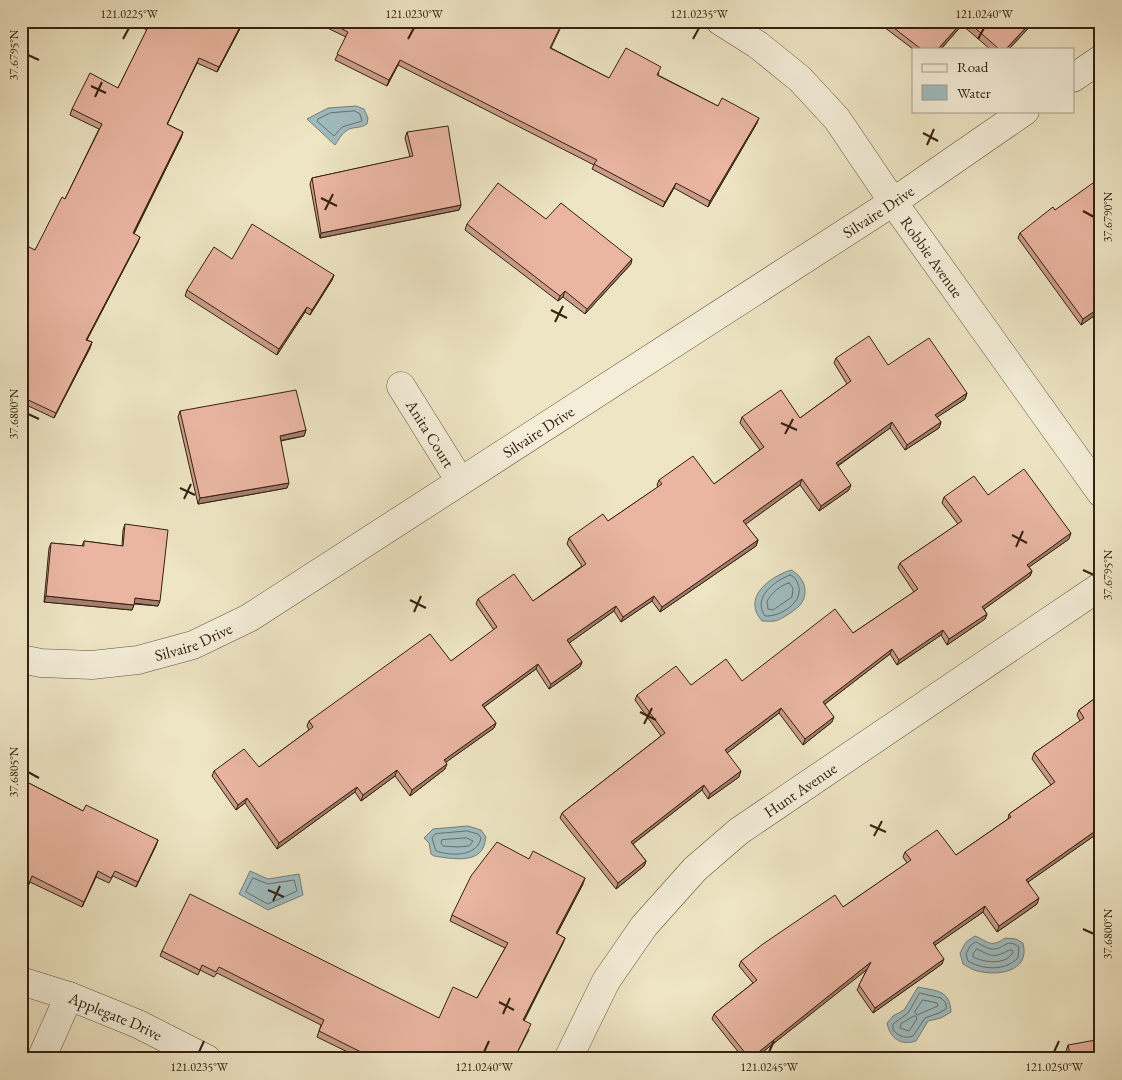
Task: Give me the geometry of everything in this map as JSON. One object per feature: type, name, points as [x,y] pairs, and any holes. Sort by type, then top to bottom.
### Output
[{"type":"street","name":"Robbie Avenue","points":[[720,21],[758,45],[800,79],[837,119],[893,202],[1101,493]]},
{"type":"street","points":[[1074,77],[1101,59]]},
{"type":"street","name":"Silvaire Drive","points":[[21,659],[41,663],[92,665],[138,660],[193,646],[250,618],[893,202],[1023,112]]},
{"type":"street","name":"Anita Court","points":[[401,386],[460,481]]},
{"type":"street","name":"Hunt Avenue","points":[[568,1059],[606,981],[644,926],[695,869],[739,832],[1101,586]]},
{"type":"street","name":"Applegate Drive","points":[[21,981],[69,996],[138,1024],[207,1059]]},
{"type":"street","points":[[41,1059],[69,996]]},
{"type":"water","points":[[356,106],[364,109],[368,118],[367,124],[346,131],[335,145],[307,119],[328,108]]},
{"type":"water","points":[[791,570],[799,576],[804,584],[804,599],[791,613],[778,620],[762,621],[756,612],[756,597],[771,580]]},
{"type":"water","points":[[468,826],[481,830],[486,837],[484,847],[479,853],[461,859],[431,854],[429,843],[424,838],[433,829]]},
{"type":"water","points":[[250,871],[268,879],[299,874],[303,895],[268,910],[239,894]]},
{"type":"water","points":[[975,936],[993,943],[1005,938],[1016,939],[1023,943],[1024,953],[1022,961],[1017,967],[992,973],[968,967],[963,964],[960,953],[966,942]]},
{"type":"water","points":[[918,987],[937,991],[945,995],[951,1012],[941,1018],[928,1021],[916,1041],[905,1042],[897,1040],[893,1037],[887,1023],[893,1016],[904,1010]]},
{"type":"building","points":[[142,21],[243,21],[219,67],[199,58],[167,124],[183,132],[133,233],[140,237],[86,340],[92,342],[56,413],[24,398],[21,404],[21,247],[23,244],[35,250],[62,197],[65,199],[102,124],[72,109],[90,73],[118,88],[149,25]]},
{"type":"building","points":[[326,21],[563,21],[550,48],[609,78],[626,48],[661,67],[657,75],[718,106],[722,98],[759,118],[710,201],[676,183],[665,202],[594,164],[597,160],[400,60],[389,80],[337,54],[348,32]]},
{"type":"building","points":[[885,21],[963,21],[939,48],[920,48]]},
{"type":"building","points":[[967,21],[1032,21],[1007,48],[998,48]]},
{"type":"building","points":[[448,126],[461,205],[321,233],[312,178],[413,156],[407,132]]},
{"type":"building","points":[[498,183],[546,219],[561,203],[632,259],[587,309],[565,291],[560,296],[467,224]]},
{"type":"building","points":[[1093,183],[1101,194],[1101,307],[1083,319],[1020,233],[1053,207],[1055,210]]},
{"type":"building","points":[[252,224],[334,275],[312,310],[307,307],[279,349],[187,290],[214,247],[232,259]]},
{"type":"building","points":[[869,336],[888,365],[929,338],[967,393],[935,415],[941,422],[907,445],[892,422],[836,463],[851,485],[821,506],[802,479],[743,521],[758,540],[662,607],[654,596],[623,617],[616,606],[567,640],[582,662],[551,684],[538,664],[482,705],[496,723],[444,760],[447,764],[412,790],[397,770],[363,795],[357,787],[279,843],[247,798],[238,805],[214,771],[244,749],[259,767],[313,727],[309,721],[430,634],[451,661],[497,627],[478,599],[514,574],[533,601],[586,564],[569,538],[603,514],[608,521],[662,484],[659,480],[693,456],[714,484],[764,447],[742,417],[781,390],[800,418],[851,381],[836,358]]},
{"type":"building","points":[[296,390],[306,430],[280,436],[289,483],[200,498],[180,411]]},
{"type":"building","points":[[1024,469],[1071,533],[1027,565],[1032,571],[982,607],[987,614],[949,639],[943,630],[899,660],[892,649],[823,702],[834,717],[805,739],[781,708],[725,750],[741,771],[710,794],[704,785],[631,842],[646,861],[618,883],[562,813],[665,733],[637,695],[676,666],[691,685],[726,659],[742,681],[835,609],[853,633],[918,589],[900,563],[962,521],[944,497],[974,476],[988,495]]},
{"type":"building","points":[[125,524],[168,530],[160,601],[135,598],[134,605],[46,596],[51,543],[84,546],[84,541],[123,546]]},
{"type":"building","points":[[1101,694],[1101,827],[1026,880],[1039,898],[999,926],[985,906],[933,943],[944,959],[875,1008],[859,985],[871,962],[750,1059],[714,1014],[757,980],[741,961],[835,895],[843,907],[911,860],[905,852],[937,830],[956,855],[1011,817],[1009,814],[1055,782],[1034,753],[1084,718],[1079,710]]},
{"type":"building","points":[[21,779],[83,811],[86,805],[158,840],[138,882],[115,871],[111,878],[98,871],[84,902],[32,876],[28,886],[21,882]]},
{"type":"building","points":[[497,842],[529,859],[533,851],[585,878],[556,933],[565,938],[523,1020],[531,1024],[514,1059],[487,1059],[480,1055],[478,1059],[392,1059],[379,1052],[375,1059],[319,1031],[324,1020],[219,967],[216,972],[202,965],[200,970],[162,951],[190,894],[439,1018],[453,987],[477,998],[508,943],[452,915],[471,876]]},
{"type":"building","points":[[1101,1039],[1101,1059],[1071,1059],[1068,1045]]},
{"type":"building","points":[[822,1053],[834,1053],[844,1059],[819,1059]]}]
